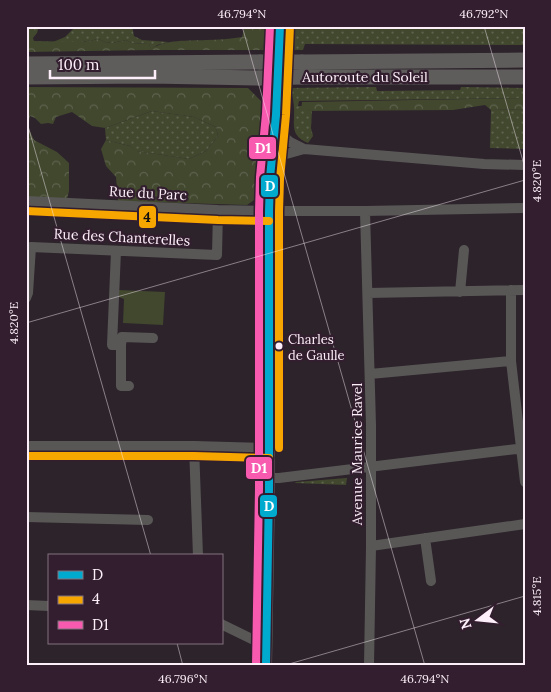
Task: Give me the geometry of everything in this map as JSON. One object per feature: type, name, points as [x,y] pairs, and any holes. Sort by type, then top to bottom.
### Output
[{"type":"highway","name":"Autoroute du Soleil","points":[[26,77],[152,76],[259,78],[302,69],[525,60]]},
{"type":"highway","name":"Autoroute du Soleil","points":[[26,64],[260,62],[302,69],[525,77]]},
{"type":"main road","points":[[266,666],[269,478],[269,211],[280,26]]},
{"type":"street","points":[[274,130],[290,142],[304,149],[484,164],[525,165]]},
{"type":"street","points":[[288,154],[290,142]]},
{"type":"street","points":[[272,158],[304,149]]},
{"type":"street","name":"Rue du Parc","points":[[26,201],[269,211]]},
{"type":"street","points":[[284,210],[365,211],[525,208]]},
{"type":"street","name":"Rue des Chanterelles","points":[[26,298],[28,294],[31,247],[217,255],[218,210]]},
{"type":"street","name":"Avenue Maurice Ravel","points":[[365,211],[370,374],[371,546],[369,666]]},
{"type":"street","points":[[460,292],[464,250]]},
{"type":"street","points":[[116,251],[112,345],[122,345]]},
{"type":"street","points":[[510,290],[510,361],[523,448],[525,482]]},
{"type":"street","points":[[368,293],[525,290]]},
{"type":"street","points":[[129,386],[121,386],[122,337],[152,338]]},
{"type":"street","points":[[370,374],[510,361]]},
{"type":"street","points":[[26,446],[268,448]]},
{"type":"street","points":[[194,446],[198,554]]},
{"type":"street","points":[[269,478],[523,448]]},
{"type":"street","points":[[26,517],[148,520]]},
{"type":"street","points":[[371,546],[525,524]]},
{"type":"street","points":[[425,538],[431,581]]},
{"type":"street","points":[[26,604],[48,606]]},
{"type":"street","points":[[222,624],[258,642],[266,642]]},
{"type":"green space","points":[[26,26],[39,26],[33,38],[34,41],[82,42],[99,39],[112,43],[126,40],[132,43],[149,44],[151,49],[170,42],[242,37],[245,26],[265,26],[267,36],[260,50],[26,52]]},
{"type":"green space","points":[[76,26],[132,26],[134,36],[142,40],[169,42],[157,45],[151,50],[149,44],[132,43],[126,40],[112,43],[99,39],[82,42],[53,42],[65,37]]},
{"type":"green space","points":[[265,26],[274,26],[272,50],[260,50],[266,43]]},
{"type":"green space","points":[[293,26],[525,26],[525,45],[305,44],[303,50],[293,50]]},
{"type":"green space","points":[[26,87],[248,88],[264,104],[270,120],[263,194],[247,205],[118,201],[116,177],[106,166],[101,149],[106,140],[130,146],[137,151],[189,159],[206,151],[218,136],[216,127],[194,117],[152,111],[105,128],[92,126],[72,112],[56,117],[53,124],[41,124],[30,116],[28,127],[34,140],[57,152],[69,163],[69,191],[67,199],[26,197]]},
{"type":"green space","points":[[376,87],[377,91],[460,90],[461,87],[525,88],[525,98],[299,101],[298,106],[302,106],[302,111],[312,111],[311,128],[313,136],[308,143],[295,133],[294,103],[290,88]]},
{"type":"green space","points":[[285,88],[287,88],[291,105],[290,122],[283,114]]},
{"type":"green space","points":[[525,98],[525,109],[491,110],[485,105],[453,110],[301,111],[302,102]]},
{"type":"green space","points":[[525,109],[525,149],[490,148],[491,110]]},
{"type":"green space","points":[[152,111],[194,117],[216,127],[218,136],[206,151],[189,159],[136,151],[130,146],[106,140],[105,128]]},
{"type":"green space","points":[[119,290],[165,292],[163,325],[123,323],[124,299],[119,297]]},
{"type":"green space","points":[[347,478],[346,485],[295,483],[296,482]]},
{"type":"transit line","name":"D1","points":[[256,666],[259,489],[259,211],[270,26]]},
{"type":"transit line","name":"D","points":[[266,666],[269,489],[269,211],[280,26]]},
{"type":"transit line","name":"4","points":[[279,448],[279,211],[290,26]]},
{"type":"transit line","name":"4","points":[[26,211],[269,221]]},
{"type":"transit line","name":"4","points":[[26,456],[269,458]]},
{"type":"place","name":"Charles de Gaulle","points":[[279,346]]}]
